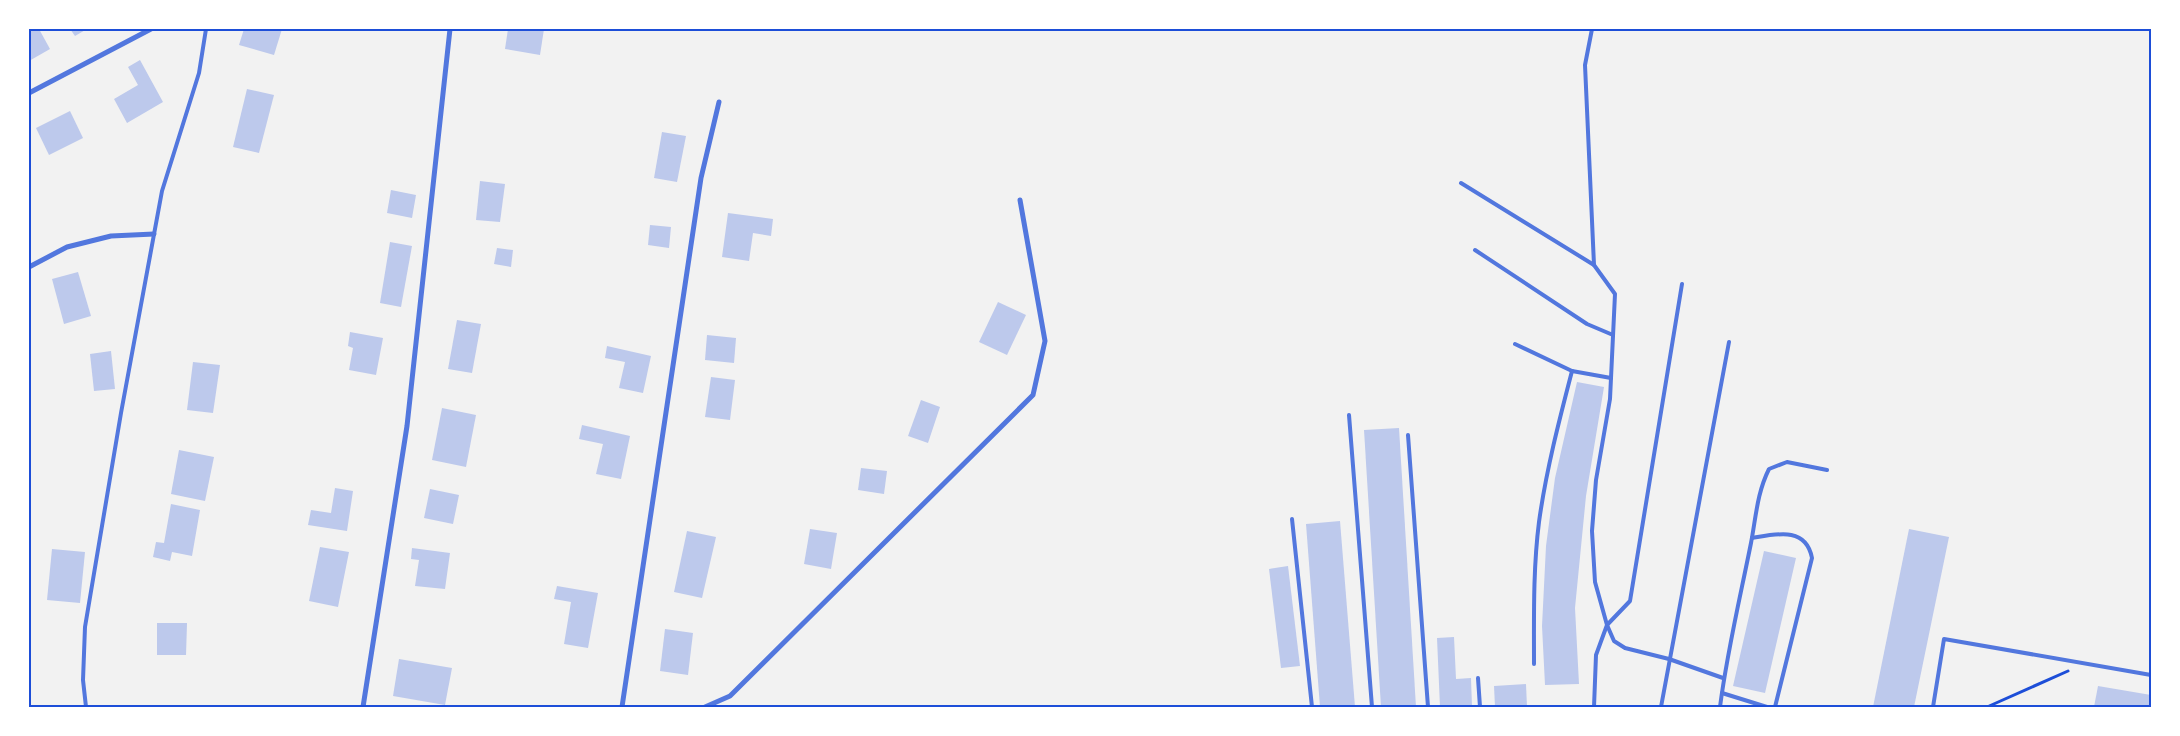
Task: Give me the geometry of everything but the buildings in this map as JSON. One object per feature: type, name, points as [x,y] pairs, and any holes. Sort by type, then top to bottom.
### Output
[{"type":"street","points":[[29,93],[151,29]]},
{"type":"street","points":[[363,707],[407,426],[450,29]]},
{"type":"street","points":[[622,707],[701,178],[719,102]]},
{"type":"street","points":[[705,707],[730,696],[1033,395],[1045,341],[1020,200]]},
{"type":"street","points":[[29,267],[67,247],[111,236],[154,234]]},
{"type":"lane","points":[[86,707],[83,680],[85,627],[154,234],[162,191],[200,73],[206,29]]},
{"type":"lane","points":[[1592,29],[1585,65],[1594,265]]},
{"type":"lane","points":[[1461,183],[1594,265],[1615,294],[1610,399],[1596,480],[1592,531],[1595,582],[1606,625],[1614,640],[1625,648],[1669,659],[1723,678]]},
{"type":"lane","points":[[1475,250],[1587,324],[1613,335]]},
{"type":"lane","points":[[1594,707],[1596,655],[1606,625],[1630,601],[1682,284]]},
{"type":"lane","points":[[1661,707],[1729,342]]},
{"type":"lane","points":[[1515,344],[1572,372],[1611,378]]},
{"type":"lane","points":[[1534,664],[1534,592],[1539,522],[1555,436],[1572,372]]},
{"type":"lane","points":[[1349,415],[1372,707]]},
{"type":"lane","points":[[1408,435],[1428,707]]},
{"type":"lane","points":[[1720,707],[1723,678],[1752,538],[1760,488],[1769,469],[1787,462],[1827,470]]},
{"type":"lane","points":[[1292,519],[1312,707]]},
{"type":"lane","points":[[1752,538],[1783,533],[1800,538],[1810,548],[1812,558],[1775,707]]},
{"type":"lane","points":[[1933,707],[1944,639],[2151,675]]},
{"type":"lane","points":[[1478,678],[1480,707]]},
{"type":"lane","points":[[1722,693],[1767,707]]},
{"type":"path","points":[[1987,707],[2086,664]]}]
